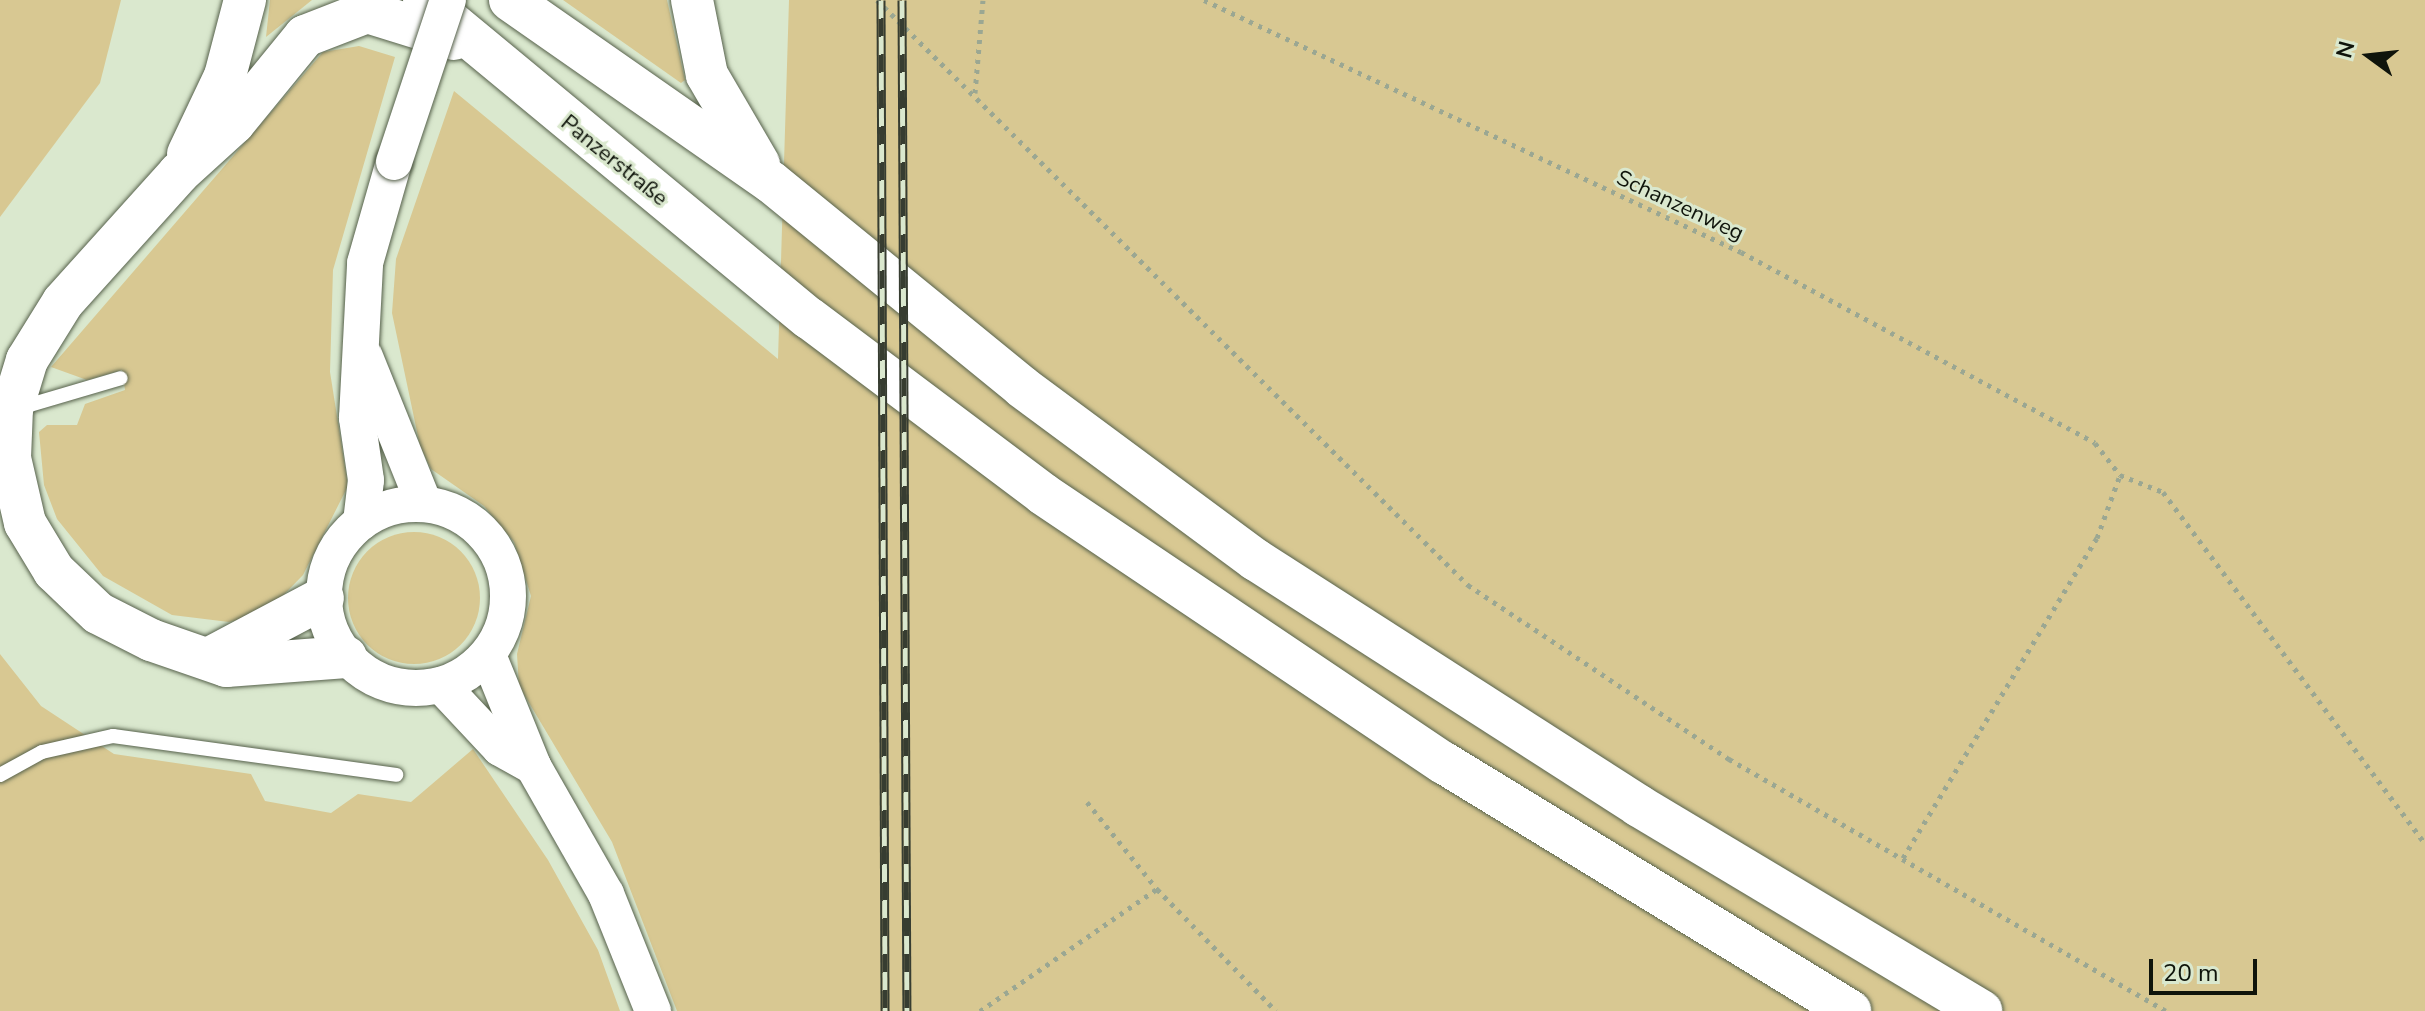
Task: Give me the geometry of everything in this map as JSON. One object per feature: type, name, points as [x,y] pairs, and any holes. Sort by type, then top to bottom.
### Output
[{"type":"main road","points":[[179,173],[225,76],[245,0]]},
{"type":"main road","name":"Panzerstraße","points":[[424,0],[505,73],[809,318],[1194,598],[1457,771],[1850,1011]]},
{"type":"main road","points":[[510,0],[771,182],[1022,387],[1256,560],[1639,806],[1981,1011]]},
{"type":"main road","points":[[692,0],[707,75],[771,182]]},
{"type":"main road","points":[[346,657],[248,668],[208,659],[124,628],[98,613],[54,571],[16,492],[12,409],[46,326],[179,173],[234,123],[305,36],[347,16],[387,14],[424,25],[505,73]]},
{"type":"main road","points":[[208,659],[323,598]]},
{"type":"street","points":[[361,522],[366,480],[357,418],[364,356],[369,237],[448,0]]},
{"type":"street","points":[[364,356],[424,504]]},
{"type":"street","points":[[424,504],[470,521],[501,560],[509,599],[488,655],[464,676],[441,685],[401,689],[370,678],[346,657],[329,630],[323,598],[328,567],[361,522],[393,506],[424,504]]},
{"type":"street","points":[[488,655],[533,766],[606,894],[653,1011]]},
{"type":"street","points":[[441,685],[500,748],[533,766]]},
{"type":"lane","points":[[12,409],[121,378]]},
{"type":"lane","points":[[0,775],[42,752],[113,736],[396,775]]},
{"type":"path","points":[[877,0],[975,93],[1468,585],[1729,759],[2166,1011]]},
{"type":"path","points":[[975,93],[983,0]]},
{"type":"path","name":"Schanzenweg","points":[[1204,0],[1741,252],[2095,443],[2120,475]]},
{"type":"path","points":[[1903,858],[2097,538],[2120,475],[2163,492],[2425,843]]},
{"type":"path","points":[[1087,802],[1157,889],[1276,1011]]},
{"type":"path","points":[[980,1011],[1157,889]]},
{"type":"shaded area","points":[[0,0],[121,0],[100,83],[0,217]]},
{"type":"shaded area","points":[[270,0],[312,0],[266,37]]},
{"type":"shaded area","points":[[563,0],[667,0],[685,80],[681,83]]},
{"type":"shaded area","points":[[789,0],[2425,0],[2425,1011],[677,1011],[612,842],[519,686],[517,654],[531,596],[514,542],[484,506],[431,469],[420,446],[392,313],[396,259],[454,91],[778,359]]},
{"type":"shaded area","points":[[359,46],[395,57],[333,270],[330,372],[348,486],[303,575],[266,613],[229,622],[172,615],[103,576],[57,519],[44,485],[39,432],[47,425],[77,425],[85,404],[125,390],[122,370],[87,380],[51,367],[323,52]]},
{"type":"shaded area","points":[[414,532],[439,537],[461,551],[475,573],[480,598],[475,623],[461,645],[439,659],[414,664],[389,659],[367,645],[353,623],[348,598],[353,573],[367,551],[389,537]]},
{"type":"shaded area","points":[[0,654],[41,706],[114,754],[251,774],[265,801],[331,813],[358,794],[411,802],[473,749],[548,860],[598,950],[620,1011],[0,1011]]},
{"type":"railway","points":[[881,0],[885,1011]]},
{"type":"railway","points":[[902,0],[907,1011]]}]
